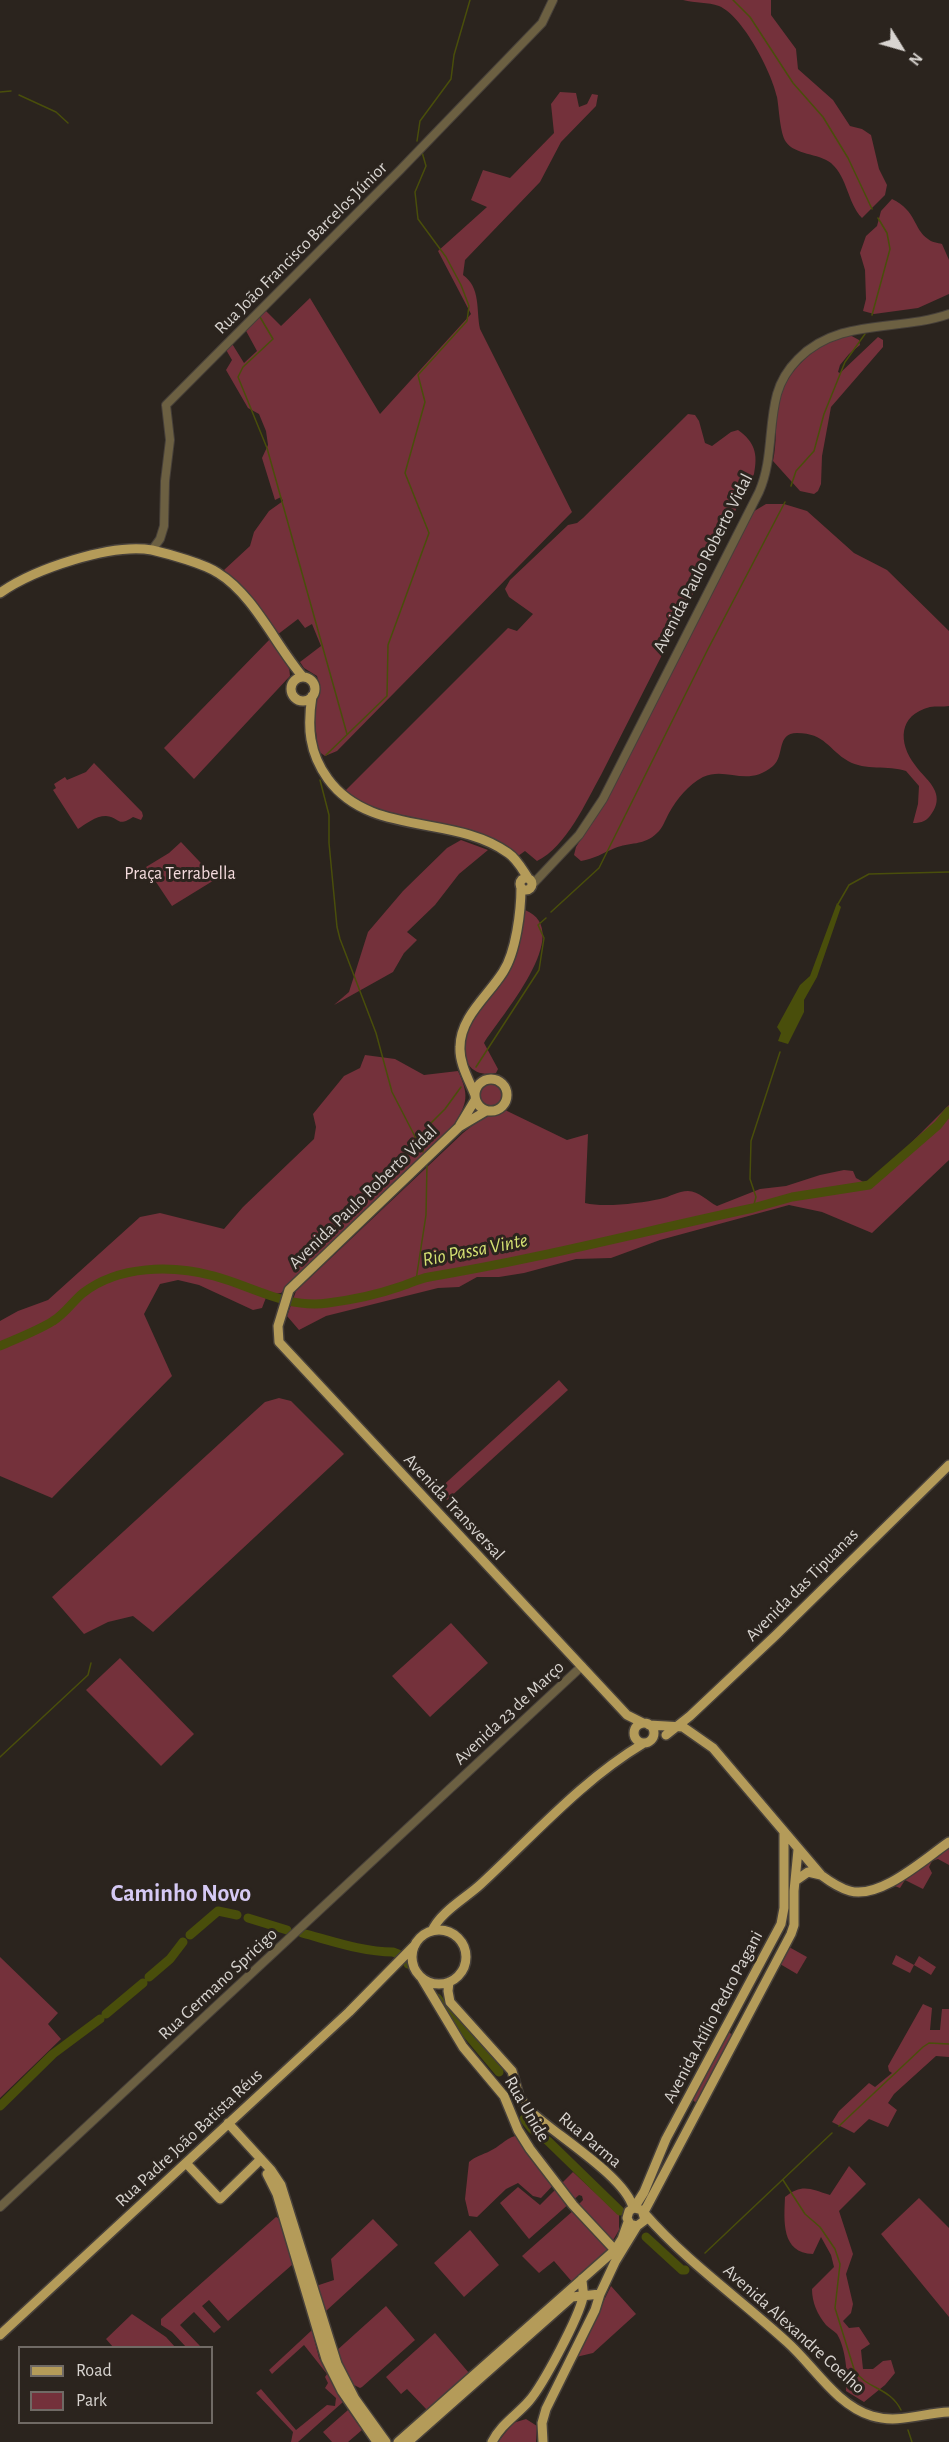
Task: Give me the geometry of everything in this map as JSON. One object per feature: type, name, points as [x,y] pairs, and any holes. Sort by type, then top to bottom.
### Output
[{"type":"main road","points":[[0,593],[19,582],[69,561],[98,554],[143,548],[210,569],[225,577],[260,618],[293,665],[303,677],[310,679],[314,684],[315,690],[309,716],[310,741],[316,761],[333,786],[345,797],[380,815],[481,840],[509,853],[528,882],[521,902],[513,943],[505,969],[468,1019],[459,1049],[475,1098],[481,1108],[486,1111],[497,1110],[502,1107],[507,1097],[507,1092],[501,1082],[492,1078],[478,1085],[475,1098]]},
{"type":"main road","points":[[293,665],[292,692],[296,698],[301,700],[307,700],[312,696]]},
{"type":"main road","points":[[294,682],[303,677]]},
{"type":"main road","points":[[301,700],[309,716]]},
{"type":"main road","points":[[464,1067],[486,1079]]},
{"type":"main road","name":"Avenida Paulo Roberto Vidal","points":[[459,1127],[475,1098]]},
{"type":"main road","name":"Avenida Paulo Roberto Vidal","points":[[289,1290],[459,1127],[486,1111]]},
{"type":"main road","name":"Avenida Transversal","points":[[289,1290],[278,1336],[287,1353],[627,1715],[646,1724]]},
{"type":"main road","name":"Avenida das Tipuanas","points":[[666,1735],[776,1635],[949,1465]]},
{"type":"main road","name":"Avenida Transversal","points":[[627,1715],[634,1734]]},
{"type":"main road","points":[[620,1758],[638,1725],[681,1723],[715,1751],[820,1875]]},
{"type":"main road","points":[[432,1931],[441,1919],[586,1785],[620,1758],[648,1741],[653,1731],[646,1724]]},
{"type":"main road","points":[[634,1734],[639,1742],[666,1735],[686,1734],[700,1739]]},
{"type":"main road","name":"Avenida Atílio Pedro Pagani","points":[[784,1833],[781,1924],[666,2139],[644,2192],[634,2208],[627,2214],[634,2225],[645,2220],[644,2213],[793,1929],[798,1850]]},
{"type":"main road","points":[[795,1881],[808,1872],[820,1875],[848,1890],[872,1891],[892,1881],[949,1842]]},
{"type":"main road","points":[[441,1919],[442,1930]]},
{"type":"main road","points":[[442,1930],[458,1937],[466,1953],[462,1971],[449,1982],[434,1984],[421,1977],[412,1962],[415,1945],[423,1935],[442,1930]]},
{"type":"main road","points":[[770,1974],[780,1948],[772,1942]]},
{"type":"main road","name":"Rua Padre João Batista Réus","points":[[0,2335],[340,2020],[415,1945]]},
{"type":"main road","points":[[397,1963],[412,1962]]},
{"type":"main road","name":"Rua Unide","points":[[421,1977],[463,2047],[504,2096],[530,2149],[573,2205],[615,2250]]},
{"type":"main road","name":"Rua Parma","points":[[449,1982],[450,2002],[512,2071],[518,2093],[525,2107],[586,2154],[628,2197],[634,2208]]},
{"type":"main road","points":[[726,2027],[735,2027],[738,2035]]},
{"type":"main road","points":[[504,2096],[509,2098],[518,2093]]},
{"type":"main road","points":[[689,2097],[694,2105],[701,2105]]},
{"type":"main road","points":[[512,2116],[519,2108],[525,2107]]},
{"type":"main road","points":[[228,2123],[281,2185],[322,2334],[352,2401],[377,2442]]},
{"type":"main road","points":[[560,2128],[586,2154]]},
{"type":"main road","points":[[666,2139],[674,2141],[678,2148]]},
{"type":"main road","points":[[186,2163],[220,2199],[259,2161]]},
{"type":"main road","points":[[634,2208],[644,2213]]},
{"type":"main road","name":"Avenida Alexandre Coelho","points":[[644,2213],[664,2235],[795,2350],[842,2398],[862,2412],[894,2420],[949,2412]]},
{"type":"main road","points":[[398,2442],[615,2250],[634,2225]]},
{"type":"main road","points":[[543,2442],[542,2423],[546,2409],[634,2225]]},
{"type":"main road","name":"Avenida Alexandre Coelho","points":[[634,2225],[647,2227],[664,2235]]},
{"type":"main road","points":[[492,2442],[500,2428],[529,2401],[538,2388],[576,2316],[584,2295],[582,2279]]},
{"type":"main road","points":[[408,2442],[567,2302],[577,2295],[600,2294]]},
{"type":"main road","points":[[352,2401],[386,2442]]},
{"type":"street","name":"Rua João Francisco Barcelos Júnior","points":[[152,550],[163,531],[165,481],[170,440],[166,405],[531,35],[547,16],[553,0]]},
{"type":"street","name":"Avenida Paulo Roberto Vidal","points":[[528,882],[579,835],[603,799],[759,492],[768,465],[776,398],[787,371],[811,347],[837,334],[870,327],[916,324],[949,314]]},
{"type":"street","name":"Avenida 23 de Março","points":[[457,1782],[582,1666]]},
{"type":"street","name":"Rua Germano Spricigo","points":[[0,2207],[457,1782]]},
{"type":"green space","points":[[683,0],[771,0],[771,15],[796,49],[798,69],[833,100],[850,126],[862,129],[871,135],[879,169],[887,185],[885,195],[862,218],[853,205],[841,176],[831,163],[820,157],[801,152],[786,142],[774,87],[763,60],[747,33],[728,12],[719,6]]},
{"type":"green space","points":[[560,92],[576,93],[579,107],[587,104],[592,94],[598,95],[596,106],[561,142],[540,182],[465,260],[463,275],[473,286],[477,299],[480,329],[572,512],[337,751],[325,756],[318,751],[314,712],[320,686],[317,676],[304,668],[300,662],[321,646],[312,624],[305,628],[298,619],[277,635],[224,570],[250,546],[254,532],[269,511],[283,501],[281,497],[275,500],[262,458],[268,445],[266,431],[259,414],[248,408],[226,370],[232,360],[225,348],[231,342],[244,363],[257,351],[245,329],[264,309],[281,326],[310,298],[380,414],[471,314],[438,251],[487,207],[471,200],[483,170],[510,178],[554,133],[551,104]]},
{"type":"green space","points":[[892,199],[906,209],[923,235],[931,241],[942,244],[949,260],[949,294],[918,308],[874,314],[863,311],[866,299],[865,270],[860,253],[866,236],[877,226],[881,211]]},
{"type":"green space","points":[[848,334],[859,340],[860,345],[840,365],[838,372],[840,373],[878,337],[883,340],[883,347],[831,407],[822,456],[821,484],[818,491],[814,494],[800,491],[773,461],[781,393],[795,370],[814,351]]},
{"type":"green space","points":[[688,414],[695,415],[705,443],[712,446],[731,432],[738,430],[744,435],[754,449],[756,460],[754,474],[601,775],[574,823],[557,845],[537,861],[525,851],[518,856],[492,839],[450,826],[373,808],[344,792],[508,628],[517,631],[533,614],[509,597],[505,589],[510,580],[568,525],[577,523],[583,518]]},
{"type":"green space","points":[[766,504],[784,504],[807,511],[854,553],[887,570],[949,631],[949,706],[930,707],[919,711],[912,716],[904,731],[909,757],[935,791],[934,810],[926,820],[913,823],[918,804],[919,786],[906,771],[855,764],[814,736],[790,734],[783,741],[777,762],[764,772],[746,776],[712,774],[703,777],[683,793],[661,829],[652,837],[581,861],[574,855],[576,847],[603,804],[751,513]]},
{"type":"green space","points":[[271,638],[286,661],[290,676],[194,779],[164,748]]},
{"type":"green space","points":[[94,763],[142,812],[141,820],[133,817],[121,822],[102,816],[78,829],[53,790],[56,788],[54,784],[65,777],[67,780],[86,772]]},
{"type":"green space","points":[[461,840],[488,850],[459,874],[435,905],[407,932],[417,940],[404,953],[393,972],[334,1005],[349,992],[368,932],[403,891],[447,848]]},
{"type":"green space","name":"Praça Terrabella","points":[[181,842],[216,879],[172,906],[146,867],[169,853]]},
{"type":"green space","points":[[525,910],[539,921],[543,936],[539,955],[530,975],[484,1043],[498,1069],[496,1073],[481,1073],[468,1064],[464,1052],[465,1040],[477,1014],[510,968]]},
{"type":"green space","points":[[365,1055],[395,1059],[424,1075],[458,1071],[464,1086],[465,1098],[454,1125],[281,1293],[267,1295],[262,1308],[253,1310],[199,1285],[178,1280],[160,1284],[144,1314],[172,1376],[52,1498],[0,1476],[0,1321],[18,1311],[48,1300],[140,1217],[160,1213],[224,1229],[243,1207],[314,1139],[316,1127],[313,1114],[344,1076],[360,1068]]},
{"type":"green space","points":[[491,1081],[501,1085],[505,1095],[501,1105],[491,1109],[481,1105],[477,1095],[481,1085]]},
{"type":"green space","points":[[949,1105],[949,1160],[872,1233],[822,1212],[789,1205],[660,1240],[611,1258],[576,1259],[524,1273],[499,1277],[477,1277],[459,1287],[438,1288],[326,1316],[299,1330],[287,1316],[296,1291],[463,1133],[487,1114],[496,1115],[505,1110],[567,1140],[588,1134],[585,1203],[612,1205],[633,1203],[692,1191],[717,1206],[760,1189],[786,1186],[844,1170],[853,1171],[856,1178],[869,1185]]},
{"type":"green space","points":[[559,1380],[568,1390],[447,1500],[438,1490]]},
{"type":"green space","points":[[279,1398],[291,1401],[344,1454],[153,1632],[133,1616],[108,1622],[84,1634],[52,1597],[265,1402]]},
{"type":"green space","points":[[451,1623],[488,1663],[430,1717],[392,1676]]},
{"type":"green space","points":[[120,1658],[194,1734],[161,1766],[86,1690]]},
{"type":"green space","points":[[949,1843],[949,1865],[938,1859],[932,1861],[929,1867],[932,1873],[923,1889],[905,1880],[900,1888],[892,1885]]},
{"type":"green space","points":[[789,1947],[807,1957],[797,1974],[780,1964]]},
{"type":"green space","points":[[896,1955],[914,1965],[910,1973],[892,1964]]},
{"type":"green space","points":[[919,1956],[936,1967],[931,1975],[914,1965]]},
{"type":"green space","points":[[0,1957],[58,2013],[48,2024],[61,2039],[0,2098]]},
{"type":"green space","points":[[923,2004],[932,2008],[930,2030],[940,2030],[942,2009],[949,2009],[949,2057],[936,2056],[894,2094],[888,2103],[897,2110],[888,2127],[869,2119],[854,2133],[832,2122],[839,2111],[869,2083],[875,2087],[892,2073],[888,2066]]},
{"type":"green space","points":[[728,2031],[732,2035],[698,2101],[695,2102],[692,2099]]},
{"type":"green space","points":[[515,2136],[528,2142],[540,2154],[558,2180],[541,2198],[533,2196],[518,2183],[506,2189],[477,2217],[469,2216],[465,2199],[469,2162]]},
{"type":"green space","points":[[849,2166],[866,2184],[839,2211],[853,2254],[846,2274],[853,2304],[851,2313],[843,2321],[849,2328],[859,2327],[870,2344],[861,2350],[863,2369],[873,2369],[883,2361],[891,2360],[895,2373],[885,2385],[864,2402],[846,2391],[846,2362],[840,2340],[820,2317],[813,2299],[812,2289],[834,2267],[831,2255],[821,2237],[813,2254],[795,2248],[787,2234],[784,2216],[785,2197],[802,2189],[812,2189],[830,2195]]},
{"type":"green space","points":[[573,2172],[619,2215],[619,2230],[612,2242],[578,2205],[583,2200],[579,2195],[529,2239],[500,2203],[518,2187],[540,2205]]},
{"type":"green space","points":[[919,2198],[949,2228],[949,2317],[881,2234]]},
{"type":"green space","points":[[574,2210],[609,2250],[573,2283],[554,2261],[539,2273],[522,2256]]},
{"type":"green space","points":[[276,2217],[282,2220],[293,2264],[228,2321],[209,2300],[202,2306],[221,2327],[214,2333],[194,2312],[180,2325],[200,2346],[185,2346],[172,2332],[161,2325],[161,2319]]},
{"type":"green space","points":[[373,2219],[398,2245],[326,2311],[316,2286],[334,2280],[331,2259]]},
{"type":"green space","points":[[470,2230],[499,2265],[464,2297],[434,2263]]},
{"type":"green space","points":[[611,2286],[636,2314],[593,2353],[576,2357]]},
{"type":"green space","points":[[386,2306],[415,2340],[360,2388],[352,2384],[335,2352]]},
{"type":"green space","points":[[132,2314],[166,2337],[174,2346],[112,2346],[106,2339]]},
{"type":"green space","points":[[312,2330],[319,2358],[343,2402],[298,2442],[291,2442],[293,2432],[256,2393],[261,2389],[296,2430],[327,2405],[335,2406],[336,2398],[325,2388],[328,2383],[325,2377],[327,2374],[304,2345],[272,2374],[269,2370]]},
{"type":"green space","points":[[435,2333],[469,2373],[427,2410],[407,2389],[401,2394],[386,2377]]},
{"type":"green space","points":[[348,2410],[362,2430],[348,2442],[332,2442],[323,2432]]},
{"type":"green space","points":[[526,2419],[537,2426],[536,2442],[498,2442],[513,2423]]},
{"type":"shaded area","points":[[837,903],[841,907],[817,977],[804,1000],[804,1012],[788,1044],[778,1041],[781,1033],[777,1027],[800,985],[810,976]]},
{"type":"waterway","points":[[417,141],[420,121],[451,79],[454,55],[470,0]]},
{"type":"waterway","points":[[733,0],[750,17],[793,83],[823,117],[848,158],[872,209]]},
{"type":"waterway","points":[[0,92],[11,91]]},
{"type":"waterway","points":[[19,95],[56,112],[68,123]]},
{"type":"waterway","points":[[326,755],[387,696],[388,645],[429,533],[405,473],[425,402],[418,375],[467,321],[469,306],[461,285],[446,257],[418,219],[415,192],[426,166],[422,152]]},
{"type":"waterway","points":[[872,315],[890,249],[887,233],[878,218]]},
{"type":"waterway","points":[[260,317],[273,339],[243,367],[238,377],[267,448],[347,734]]},
{"type":"waterway","points":[[791,486],[796,471],[814,451],[824,414],[845,362],[865,334]]},
{"type":"waterway","points":[[551,912],[599,868],[708,649],[785,502]]},
{"type":"waterway","points":[[320,780],[329,815],[329,843],[340,939],[376,1033],[392,1092],[423,1152]]},
{"type":"waterway","points":[[838,904],[849,885],[869,874],[949,872]]},
{"type":"waterway","points":[[476,1067],[539,970],[544,938],[538,925],[546,918]]},
{"type":"waterway","points":[[753,1208],[756,1197],[750,1179],[751,1141],[780,1052]]},
{"type":"waterway","points":[[423,1151],[428,1126],[445,1109],[461,1087]]},
{"type":"waterway","name":"Rio Passa Vinte","points":[[0,1346],[53,1321],[83,1293],[97,1284],[129,1272],[164,1269],[198,1272],[283,1300],[298,1303],[328,1303],[372,1295],[425,1278],[551,1253],[753,1208],[792,1197],[869,1185],[938,1125],[949,1111]]},
{"type":"waterway","points":[[416,1280],[426,1215],[427,1165]]},
{"type":"waterway","points":[[0,1757],[88,1675],[91,1663]]},
{"type":"waterway","points":[[190,1935],[218,1911],[237,1915]]},
{"type":"waterway","points":[[248,1918],[287,1930]]},
{"type":"waterway","points":[[302,1933],[336,1943],[398,1954]]},
{"type":"waterway","points":[[149,1977],[170,1959],[183,1942]]},
{"type":"waterway","points":[[106,2014],[143,1983]]},
{"type":"waterway","points":[[437,1998],[499,2072]]},
{"type":"waterway","points":[[0,2106],[53,2054],[100,2019]]},
{"type":"waterway","points":[[839,2126],[923,2047],[929,2043],[949,2044]]},
{"type":"waterway","points":[[524,2119],[620,2211]]},
{"type":"waterway","points":[[705,2253],[832,2133]]},
{"type":"waterway","points":[[783,2180],[805,2214],[820,2227],[835,2249],[840,2264],[835,2308],[854,2369],[865,2381],[890,2396],[901,2410]]},
{"type":"waterway","points":[[646,2237],[682,2270],[685,2270]]},
{"type":"waterway","points":[[908,2430],[912,2442]]},
{"type":"district","name":"Caminho Novo","points":[[181,1894]]}]
